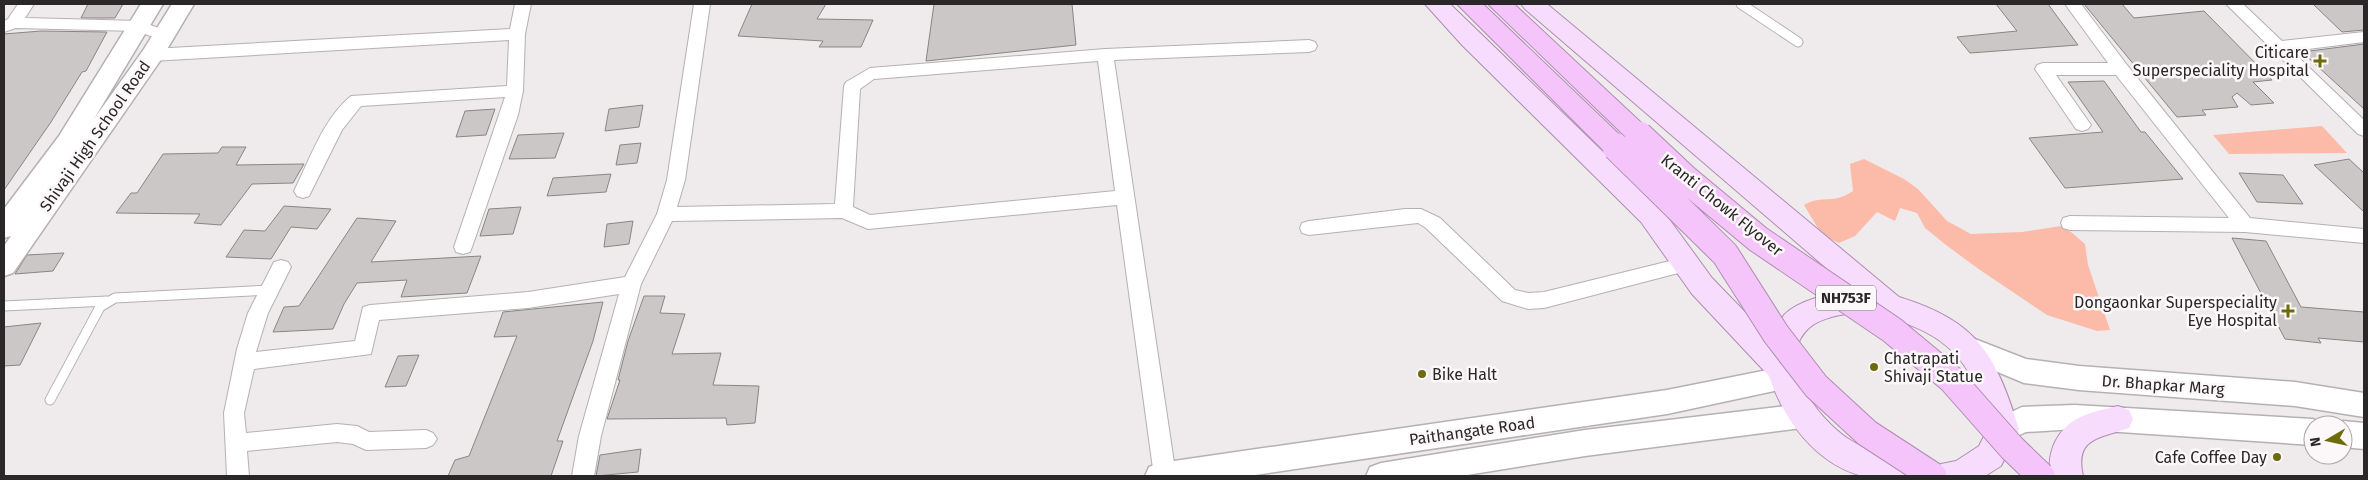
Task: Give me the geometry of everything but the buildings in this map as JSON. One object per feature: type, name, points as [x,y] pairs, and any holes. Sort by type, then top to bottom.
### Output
[{"type":"highway","name":"Kranti Chowk Flyover","points":[[1468,4],[1627,141],[1687,180],[1758,240],[1892,330],[1951,379],[2012,448],[2041,476]]},
{"type":"highway","name":"Kranti Chowk Flyover","points":[[1500,4],[1627,141],[1725,254],[1776,334],[1816,386],[1867,433],[1933,476]]},
{"type":"main road","points":[[1437,4],[1470,39],[1652,215],[1702,286],[1783,374],[1802,416],[1836,447],[1885,473],[1911,476]]},
{"type":"main road","points":[[1533,4],[1890,305]]},
{"type":"main road","points":[[1783,374],[1782,348],[1794,324],[1819,307],[1852,301],[1890,305],[1931,321],[1967,347],[1988,381],[2002,431],[2055,476]]},
{"type":"main road","points":[[2067,476],[2066,455],[2073,436],[2088,427],[2118,419]]},
{"type":"main road","points":[[1942,476],[1962,474],[1990,456],[2002,431]]},
{"type":"street","points":[[9,25],[26,4]]},
{"type":"street","name":"Shivaji High School Road","points":[[4,228],[14,202],[68,142],[152,4]]},
{"type":"street","name":"Shivaji High School Road","points":[[4,266],[158,45],[183,4]]},
{"type":"street","points":[[463,248],[509,115],[515,91],[517,34],[523,4]]},
{"type":"street","points":[[583,476],[590,436],[631,284],[666,214],[676,180],[702,4]]},
{"type":"street","points":[[2073,4],[2121,69],[2245,225]]},
{"type":"street","points":[[2234,4],[2364,130]]},
{"type":"street","points":[[9,25],[139,26],[158,45],[517,34]]},
{"type":"street","points":[[2278,47],[2364,37]]},
{"type":"street","points":[[844,211],[852,86],[859,79],[870,74],[1105,55],[1309,46]]},
{"type":"street","points":[[1105,55],[1163,476]]},
{"type":"street","points":[[2082,125],[2043,69],[2121,69]]},
{"type":"street","points":[[303,190],[351,103],[358,100],[515,91]]},
{"type":"street","points":[[666,214],[844,211],[868,222],[1125,197]]},
{"type":"street","points":[[1309,228],[1405,216],[1421,216],[1433,223],[1508,296],[1528,301],[1544,300],[1686,264]]},
{"type":"street","points":[[2070,223],[2245,225],[2364,236]]},
{"type":"street","points":[[238,476],[234,413],[245,362],[246,342],[281,267]]},
{"type":"street","points":[[245,362],[364,348],[370,313],[528,300],[631,284]]},
{"type":"street","name":"Dr. Bhapkar Marg","points":[[1967,347],[2024,371],[2079,378],[2295,394],[2364,405]]},
{"type":"street","name":"Paithangate Road","points":[[1163,476],[1667,402],[1783,374]]},
{"type":"street","name":"Paithangate Road","points":[[1381,476],[1585,443],[1802,416]]},
{"type":"street","points":[[2002,431],[2022,420],[2075,417],[2303,431]]},
{"type":"street","points":[[236,443],[337,433],[357,435],[363,441],[426,438]]},
{"type":"lane","points":[[1741,4],[1798,42]]},
{"type":"lane","points":[[4,306],[269,290]]},
{"type":"lane","points":[[50,400],[100,307],[107,301]]},
{"type":"shaded area","points":[[2322,126],[2347,153],[2229,154],[2213,135]]},
{"type":"shaded area","points":[[1864,159],[1904,179],[1918,189],[1947,221],[1971,234],[2022,232],[2061,226],[2071,232],[2085,244],[2088,265],[2110,330],[2097,331],[2047,315],[1946,245],[1925,228],[1917,213],[1900,208],[1895,221],[1877,212],[1855,236],[1839,243],[1822,235],[1804,205],[1817,200],[1840,198],[1853,191],[1850,164]]},
{"type":"place","name":"Citicare Superspeciality Hospital","points":[[2320,61]]},
{"type":"place","name":"Dongaonkar Superspeciality Eye Hospital","points":[[2288,311]]},
{"type":"place","name":"Chatrapati Shivaji Statue","points":[[1874,367]]},
{"type":"place","name":"Bike Halt","points":[[1422,374]]},
{"type":"place","name":"Cafe Coffee Day","points":[[2277,457]]}]
